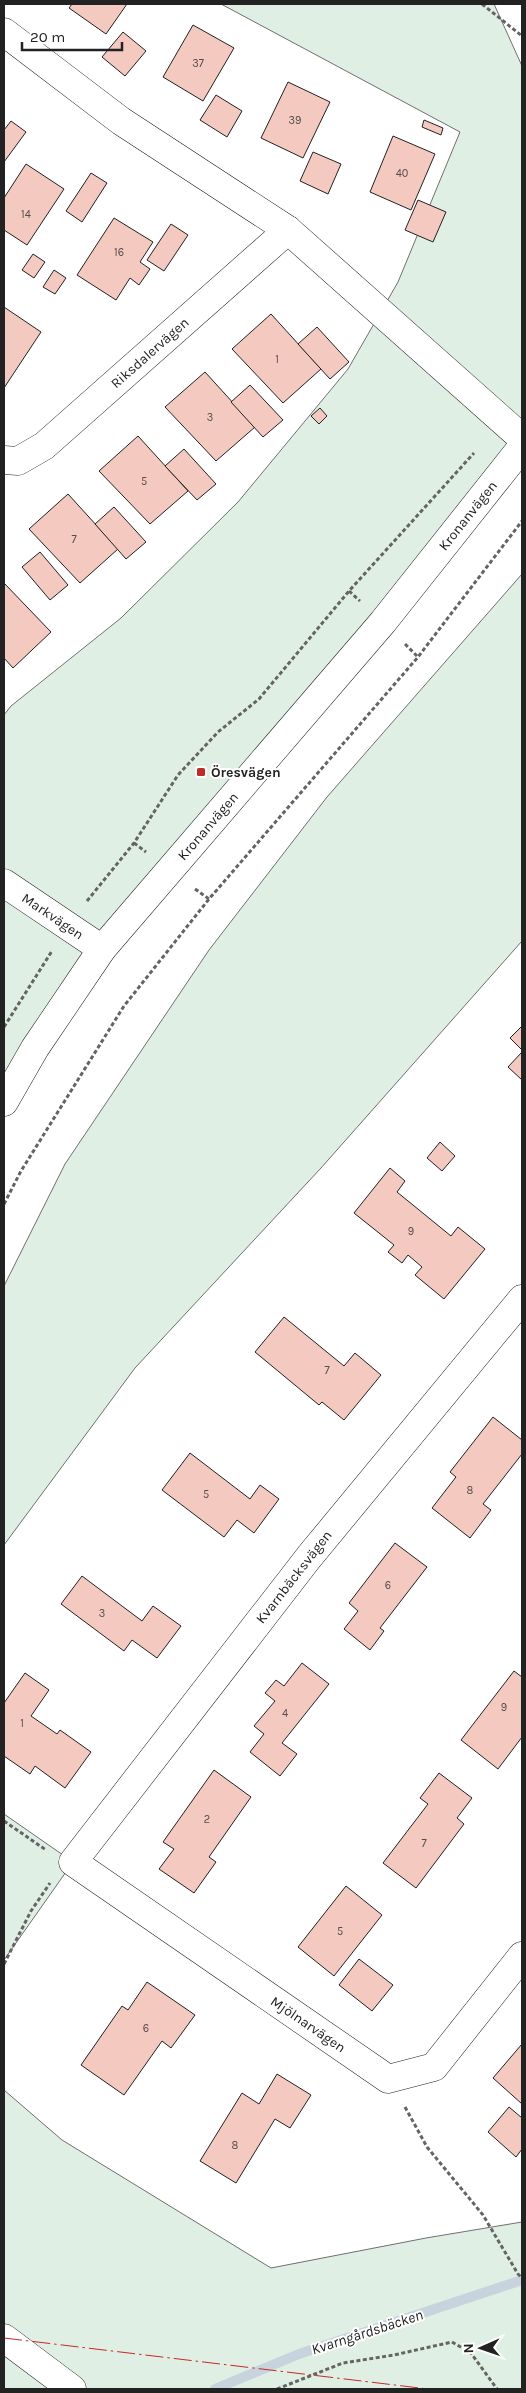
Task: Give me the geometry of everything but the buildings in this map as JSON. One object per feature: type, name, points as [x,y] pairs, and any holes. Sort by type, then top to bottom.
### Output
[{"type":"street","points":[[4,32],[121,121],[288,230],[522,438]]},
{"type":"street","name":"Riksdalervägen","points":[[4,460],[18,461],[44,446],[288,230]]},
{"type":"street","name":"Kronanvägen","points":[[4,1102],[35,1048],[102,949],[382,622],[522,447]]},
{"type":"street","name":"Markvägen","points":[[4,882],[102,949]]},
{"type":"street","name":"Kvarnbäcksvägen","points":[[61,1857],[522,1299]]},
{"type":"street","name":"Mjölnarvägen","points":[[61,1857],[388,2079]]},
{"type":"street","points":[[388,2079],[434,2067],[522,1956]]},
{"type":"street","points":[[4,2338],[72,2389]]},
{"type":"path","points":[[482,4],[522,36]]},
{"type":"path","points":[[4,1027],[68,926],[134,843],[178,775],[218,732],[259,699],[348,591],[495,431],[500,420]]},
{"type":"path","points":[[4,1204],[21,1171],[124,1006],[209,899],[418,657],[522,521]]},
{"type":"path","points":[[4,1820],[61,1857]]},
{"type":"path","points":[[4,1964],[32,1911],[51,1882]]},
{"type":"path","points":[[388,2079],[427,2147],[483,2214],[522,2278]]},
{"type":"path","points":[[278,2389],[344,2363],[394,2355],[452,2342],[471,2353],[497,2389]]},
{"type":"green space","points":[[221,4],[494,4],[522,66],[522,422],[489,483],[111,937],[4,1102],[4,715],[11,706],[121,618],[238,502],[348,369],[398,282],[460,132]]},
{"type":"green space","points":[[522,574],[522,941],[321,1168],[135,1368],[4,1545],[4,1286],[65,1164],[209,950],[327,797]]},
{"type":"green space","points":[[4,1814],[73,1862],[4,1960]]},
{"type":"green space","points":[[4,2090],[62,2140],[271,2268],[426,2238],[522,2222],[522,2389],[4,2389]]},
{"type":"waterway","name":"Kvarngårdsbäcken","points":[[215,2389],[299,2354],[522,2280]]},
{"type":"power","points":[[4,2338],[428,2389]]},
{"type":"place","name":"Öresvägen","points":[[201,772]]}]
